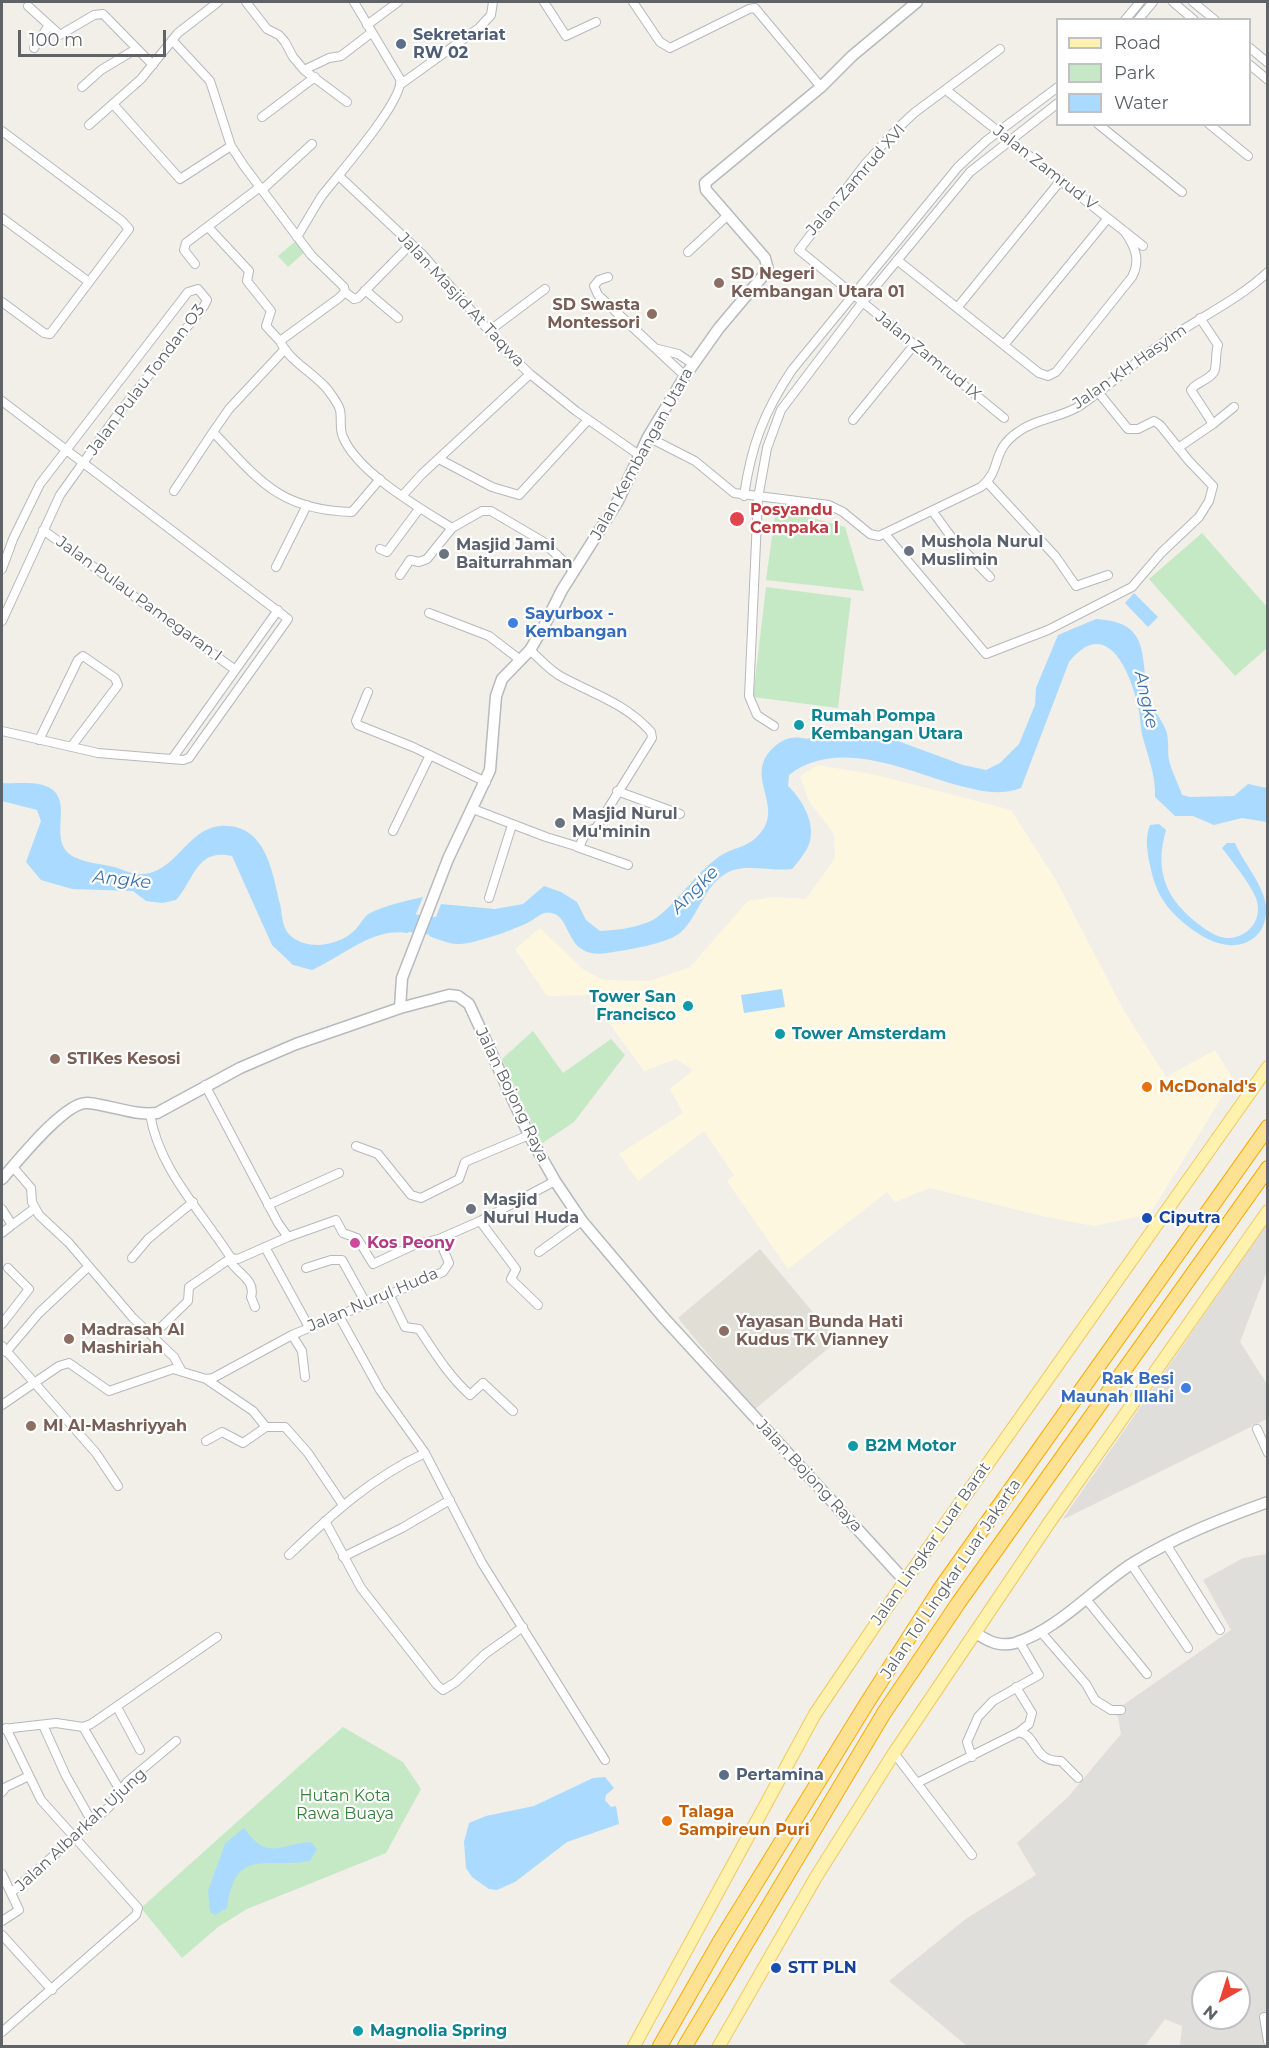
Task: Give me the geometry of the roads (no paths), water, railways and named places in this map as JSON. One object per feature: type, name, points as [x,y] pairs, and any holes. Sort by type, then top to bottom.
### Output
[{"type":"highway","name":"Jalan Tol Lingkar Luar Jakarta","points":[[660,2046],[725,1933],[867,1703],[940,1590],[1268,1128]]},
{"type":"highway","name":"Jalan Tol Lingkar Luar Jakarta","points":[[685,2046],[884,1713],[959,1602],[1268,1168]]},
{"type":"main road","name":"Jalan Lingkar Luar Barat","points":[[634,2046],[815,1714],[905,1581],[1268,1067]]},
{"type":"main road","points":[[719,2046],[816,1876],[894,1753],[1049,1523],[1268,1211]]},
{"type":"street","points":[[89,124],[153,65],[172,40],[218,2]]},
{"type":"street","points":[[246,2],[267,29],[279,35],[285,42],[293,57],[304,70],[347,102]]},
{"type":"street","points":[[354,2],[401,84]]},
{"type":"street","points":[[304,70],[329,58],[341,56],[398,2]]},
{"type":"street","points":[[297,237],[320,199],[375,129],[401,84],[479,28],[491,15],[493,2]]},
{"type":"street","points":[[544,2],[566,36],[596,22]]},
{"type":"street","points":[[633,2],[660,42],[670,48],[755,8],[821,87]]},
{"type":"street","name":"Jalan Kembangan Utara","points":[[400,1008],[402,978],[448,859],[486,782],[493,757],[496,696],[505,673],[530,650],[574,571],[618,501],[648,437],[685,376],[719,328],[768,270],[768,261],[706,190],[707,180],[821,87],[852,56],[914,2]]},
{"type":"street","points":[[1127,18],[1140,2]]},
{"type":"street","points":[[1140,18],[1153,2]]},
{"type":"street","points":[[1173,2],[1192,18]]},
{"type":"street","points":[[1193,2],[1213,18]]},
{"type":"street","points":[[28,6],[60,35],[64,35],[99,13],[115,25],[153,65]]},
{"type":"street","points":[[34,48],[49,25]]},
{"type":"street","points":[[172,40],[210,81],[231,146],[261,189],[297,237],[319,263],[343,284],[345,291],[354,299],[358,298],[411,244]]},
{"type":"street","points":[[82,87],[101,70],[136,49]]},
{"type":"street","name":"Jalan Zamrud XVI","points":[[852,295],[802,253],[799,250],[800,245],[895,131],[1000,49]]},
{"type":"street","points":[[1251,49],[1268,63]]},
{"type":"street","points":[[1251,65],[1260,57]]},
{"type":"street","points":[[1251,67],[1268,80]]},
{"type":"street","points":[[262,117],[315,77]]},
{"type":"street","points":[[744,496],[754,444],[770,403],[852,295],[958,167],[999,131],[1056,88]]},
{"type":"street","name":"Jalan Zamrud V","points":[[946,90],[1143,246]]},
{"type":"street","points":[[112,104],[180,179],[231,146]]},
{"type":"street","points":[[774,726],[758,715],[749,696],[758,498],[766,448],[781,410],[862,303],[970,172],[1009,139],[1056,104]]},
{"type":"street","points":[[1100,126],[1182,192]]},
{"type":"street","points":[[1211,126],[1248,156]]},
{"type":"street","points":[[2,131],[128,227],[128,231],[54,331],[48,334],[2,302]]},
{"type":"street","points":[[195,264],[183,246],[261,189],[312,144]]},
{"type":"street","name":"Jalan Masjid At Taqwa","points":[[339,176],[411,244],[530,374],[588,420],[639,456]]},
{"type":"street","points":[[957,308],[1061,180]]},
{"type":"street","points":[[688,252],[728,215]]},
{"type":"street","points":[[2,218],[89,282]]},
{"type":"street","points":[[1004,345],[1108,218]]},
{"type":"street","points":[[208,227],[249,271],[247,281],[271,311],[266,326],[330,393],[340,411],[342,436],[351,450],[380,479],[402,496],[452,528]]},
{"type":"street","points":[[897,260],[1039,373],[1048,376],[1056,372],[1132,277],[1138,262],[1125,232]]},
{"type":"street","name":"Jalan KH Hasyim","points":[[987,482],[993,473],[1001,447],[1015,434],[1074,408],[1200,318],[1249,288],[1268,272]]},
{"type":"street","points":[[608,276],[599,280],[594,286],[598,295],[658,349],[670,365],[685,376]]},
{"type":"street","name":"Jalan Pulau Tondan O3","points":[[2,569],[13,538],[40,484],[188,292],[198,289],[207,300],[204,306],[82,463],[60,495],[2,621]]},
{"type":"street","points":[[489,331],[545,289]]},
{"type":"street","points":[[365,290],[398,318]]},
{"type":"street","points":[[174,491],[229,409],[282,345],[345,291]]},
{"type":"street","name":"Jalan Zamrud IX","points":[[852,295],[1005,418]]},
{"type":"street","points":[[1200,318],[1218,345],[1214,353],[1216,366],[1213,374],[1191,390],[1213,424]]},
{"type":"street","points":[[853,420],[914,345]]},
{"type":"street","points":[[658,349],[678,354],[693,364]]},
{"type":"street","points":[[402,496],[530,374]]},
{"type":"street","points":[[882,535],[982,651],[990,654],[1030,635],[1048,630],[1132,587],[1161,553],[1199,517],[1209,501],[1213,486],[1154,422],[1133,430],[1124,427],[1098,392]]},
{"type":"street","points":[[2,401],[278,610],[286,617],[287,622],[193,755],[183,760],[98,753],[2,731]]},
{"type":"street","points":[[770,403],[781,410]]},
{"type":"street","points":[[1179,448],[1234,407]]},
{"type":"street","points":[[439,459],[492,487],[519,495],[588,420]]},
{"type":"street","points":[[213,432],[267,487],[278,495],[307,505],[352,512],[380,479]]},
{"type":"street","points":[[648,437],[695,461],[729,490],[744,496],[829,505],[843,512],[870,534],[882,535],[933,512],[987,482],[1056,557],[1076,586],[1108,575]]},
{"type":"street","points":[[276,567],[307,505]]},
{"type":"street","points":[[380,549],[387,552],[419,509]]},
{"type":"street","points":[[400,575],[410,560],[419,562],[427,559],[452,528],[482,511],[491,511],[542,541],[574,571]]},
{"type":"street","points":[[933,512],[952,538],[990,577]]},
{"type":"street","name":"Jalan Pulau Pamegaran I","points":[[43,530],[234,669]]},
{"type":"street","points":[[172,759],[278,610]]},
{"type":"street","points":[[429,613],[489,636],[519,659]]},
{"type":"street","points":[[530,650],[561,677],[604,695],[651,732],[648,747],[617,791],[596,828],[586,832],[582,844],[577,847]]},
{"type":"street","points":[[39,740],[78,660],[83,656],[115,678],[118,685],[71,747]]},
{"type":"street","points":[[368,692],[357,723],[486,782]]},
{"type":"street","points":[[393,831],[430,755]]},
{"type":"street","points":[[617,791],[680,814]]},
{"type":"street","points":[[473,809],[628,865]]},
{"type":"street","points":[[489,898],[512,825]]},
{"type":"street","name":"Jalan Bojong Raya","points":[[150,1114],[166,1109],[205,1085],[296,1044],[400,1008],[449,995],[464,998],[529,1135],[555,1182],[582,1221],[663,1317],[905,1581]]},
{"type":"street","points":[[205,1085],[268,1205],[288,1236]]},
{"type":"street","points":[[2,1179],[52,1125],[68,1111],[84,1102],[150,1114],[160,1151],[230,1260],[250,1282],[253,1290],[251,1297],[255,1307]]},
{"type":"street","points":[[356,1146],[378,1154],[411,1195],[421,1198],[459,1179],[465,1162],[529,1135]]},
{"type":"street","points":[[13,1167],[31,1188],[35,1208],[174,1357],[184,1371]]},
{"type":"street","points":[[268,1205],[339,1173]]},
{"type":"street","points":[[152,1336],[188,1301],[189,1287],[230,1260],[265,1248],[288,1236],[336,1220],[343,1233],[357,1238],[373,1264],[414,1245],[439,1239],[480,1221],[555,1182]]},
{"type":"street","points":[[132,1258],[148,1239],[193,1202]]},
{"type":"street","points":[[2,1233],[35,1208]]},
{"type":"street","points":[[2,1209],[12,1225]]},
{"type":"street","points":[[480,1221],[516,1269],[511,1280],[538,1305]]},
{"type":"street","points":[[539,1252],[582,1221]]},
{"type":"street","name":"Jalan Nurul Huda","points":[[206,1379],[219,1375],[309,1327],[390,1296],[447,1269],[449,1263],[439,1239]]},
{"type":"street","points":[[265,1248],[309,1327]]},
{"type":"street","points":[[306,1268],[332,1260],[342,1260],[367,1305]]},
{"type":"street","points":[[88,1267],[4,1349],[96,1453],[118,1486]]},
{"type":"street","points":[[2,1324],[29,1289],[8,1268]]},
{"type":"street","points":[[390,1296],[405,1327],[419,1329],[447,1373],[458,1384],[470,1395],[483,1383],[513,1411]]},
{"type":"street","points":[[339,1316],[380,1390],[424,1453],[482,1563],[605,1760]]},
{"type":"street","points":[[292,1335],[302,1351],[305,1377]]},
{"type":"street","points":[[2,1405],[69,1363],[109,1391],[165,1371],[184,1371],[206,1379],[253,1411],[266,1428]]},
{"type":"street","points":[[206,1441],[222,1432],[243,1443],[266,1428],[285,1427],[308,1453],[343,1505]]},
{"type":"street","points":[[1257,1429],[1268,1453]]},
{"type":"street","points":[[289,1555],[343,1505],[394,1467],[424,1453]]},
{"type":"street","points":[[343,1557],[402,1528],[450,1500]]},
{"type":"street","points":[[976,1633],[995,1644],[1019,1641],[1040,1631],[1131,1564],[1166,1544],[1268,1502]]},
{"type":"street","points":[[325,1521],[362,1588],[436,1685],[443,1689],[456,1682],[485,1654],[523,1627]]},
{"type":"street","points":[[1166,1544],[1220,1630]]},
{"type":"street","points":[[1131,1564],[1188,1648]]},
{"type":"street","points":[[1086,1599],[1147,1674]]},
{"type":"street","points":[[1040,1631],[1086,1684],[1095,1700],[1109,1709],[1121,1710]]},
{"type":"street","points":[[2,2032],[138,1912],[136,1906],[41,1800],[4,1728],[56,1723],[83,1727],[117,1707],[217,1637]]},
{"type":"street","points":[[972,1756],[966,1743],[978,1717],[993,1701],[1039,1675],[1019,1641]]},
{"type":"street","points":[[917,1783],[1019,1732],[1029,1724],[1032,1713],[1016,1687]]},
{"type":"street","points":[[117,1707],[140,1749]]},
{"type":"street","points":[[43,1725],[66,1776],[91,1820]]},
{"type":"street","points":[[83,1727],[121,1792]]},
{"type":"street","points":[[1019,1732],[1025,1733],[1040,1755],[1050,1762],[1061,1761],[1078,1778]]},
{"type":"street","name":"Jalan Albarkah Ujung","points":[[2,1922],[19,1910],[12,1892],[91,1820],[109,1807],[127,1782],[176,1742]]},
{"type":"street","points":[[894,1753],[972,1855]]},
{"type":"street","points":[[2,1792],[6,1787],[29,1776]]},
{"type":"street","points":[[2,1874],[12,1892]]},
{"type":"street","points":[[2,1935],[52,1990]]},
{"type":"street","points":[[1264,2017],[1268,2041]]},
{"type":"water","points":[[1134,593],[1158,617],[1148,627],[1125,603]]},
{"type":"water","points":[[1096,619],[1128,627],[1141,646],[1150,700],[1167,732],[1169,760],[1182,795],[1190,797],[1234,796],[1248,784],[1267,788],[1267,822],[1242,818],[1214,825],[1193,816],[1175,816],[1155,797],[1153,772],[1128,674],[1113,652],[1104,645],[1094,644],[1082,649],[1069,662],[1021,788],[1004,792],[987,792],[870,760],[827,759],[807,764],[789,775],[788,786],[798,797],[811,826],[807,848],[792,869],[732,870],[711,887],[681,932],[667,940],[625,950],[592,953],[582,949],[575,942],[561,919],[554,914],[545,913],[511,930],[467,943],[452,944],[429,936],[441,904],[495,909],[523,904],[544,886],[561,892],[577,902],[586,920],[600,931],[627,928],[653,920],[668,908],[708,865],[759,835],[768,818],[762,767],[774,747],[790,738],[808,739],[820,730],[862,738],[898,741],[963,765],[986,770],[1000,763],[1019,744],[1035,705],[1036,688],[1058,635]]},
{"type":"water","points":[[2,783],[34,783],[51,789],[58,796],[61,806],[61,840],[65,849],[79,859],[136,874],[161,869],[198,835],[208,829],[220,826],[235,827],[247,832],[257,840],[269,863],[286,930],[292,937],[307,944],[325,944],[341,939],[355,930],[370,913],[389,905],[423,897],[408,933],[395,932],[370,938],[312,970],[293,965],[272,945],[232,856],[220,855],[203,861],[176,900],[162,903],[146,901],[133,891],[72,889],[41,880],[26,862],[41,821],[37,810],[2,801]]},
{"type":"water","points":[[1159,824],[1166,830],[1161,859],[1166,884],[1171,895],[1179,906],[1201,926],[1215,935],[1226,938],[1244,934],[1254,924],[1258,912],[1253,891],[1222,848],[1227,843],[1235,843],[1261,889],[1266,905],[1266,917],[1257,936],[1240,944],[1219,943],[1195,932],[1172,911],[1158,891],[1148,856],[1148,830],[1150,825]]},
{"type":"water","points":[[782,989],[785,1007],[744,1013],[741,995]]},
{"type":"water","points":[[605,1777],[614,1788],[606,1795],[605,1800],[611,1807],[616,1806],[619,1824],[567,1842],[515,1882],[497,1890],[489,1889],[472,1877],[466,1868],[464,1842],[469,1823],[486,1816],[534,1806],[593,1778]]},
{"type":"water","points":[[244,1828],[260,1845],[267,1848],[274,1849],[311,1842],[317,1849],[310,1861],[255,1864],[245,1868],[237,1876],[231,1889],[227,1908],[215,1915],[210,1912],[208,1891],[225,1844]]},
{"type":"waterway","name":"Angke","points":[[388,920],[456,929]]},
{"type":"place","name":"Sekretariat RW 02","points":[[401,44]]},
{"type":"place","name":"SD Negeri Kembangan Utara 01","points":[[719,283]]},
{"type":"place","name":"SD Swasta Montessori","points":[[652,314]]},
{"type":"place","name":"Posyandu Cempaka I","points":[[737,519]]},
{"type":"place","name":"Mushola Nurul Muslimin","points":[[909,551]]},
{"type":"place","name":"Masjid Jami Baiturrahman","points":[[444,554]]},
{"type":"place","name":"Sayurbox - Kembangan","points":[[513,623]]},
{"type":"place","name":"Rumah Pompa Kembangan Utara","points":[[799,725]]},
{"type":"place","name":"Masjid Nurul Mu'minin","points":[[560,823]]},
{"type":"place","name":"Tower San Francisco","points":[[688,1006]]},
{"type":"place","name":"Tower Amsterdam","points":[[780,1034]]},
{"type":"place","name":"STIKes Kesosi","points":[[55,1059]]},
{"type":"place","name":"McDonald's","points":[[1147,1087]]},
{"type":"place","name":"Masjid Nurul Huda","points":[[471,1209]]},
{"type":"place","name":"Ciputra","points":[[1147,1218]]},
{"type":"place","name":"Kos Peony","points":[[355,1243]]},
{"type":"place","name":"Yayasan Bunda Hati Kudus TK Vianney","points":[[724,1331]]},
{"type":"place","name":"Madrasah Al Mashiriah","points":[[69,1339]]},
{"type":"place","name":"Rak Besi Maunah Illahi","points":[[1186,1388]]},
{"type":"place","name":"MI Al-Mashriyyah","points":[[31,1426]]},
{"type":"place","name":"B2M Motor","points":[[853,1446]]},
{"type":"place","name":"Pertamina","points":[[724,1775]]},
{"type":"place","name":"Talaga Sampireun Puri","points":[[667,1821]]},
{"type":"place","name":"STT PLN","points":[[776,1968]]},
{"type":"place","name":"Magnolia Spring","points":[[358,2031]]},
{"type":"park label","name":"Hutan Kota Rawa Buaya","points":[[345,1805]]}]
